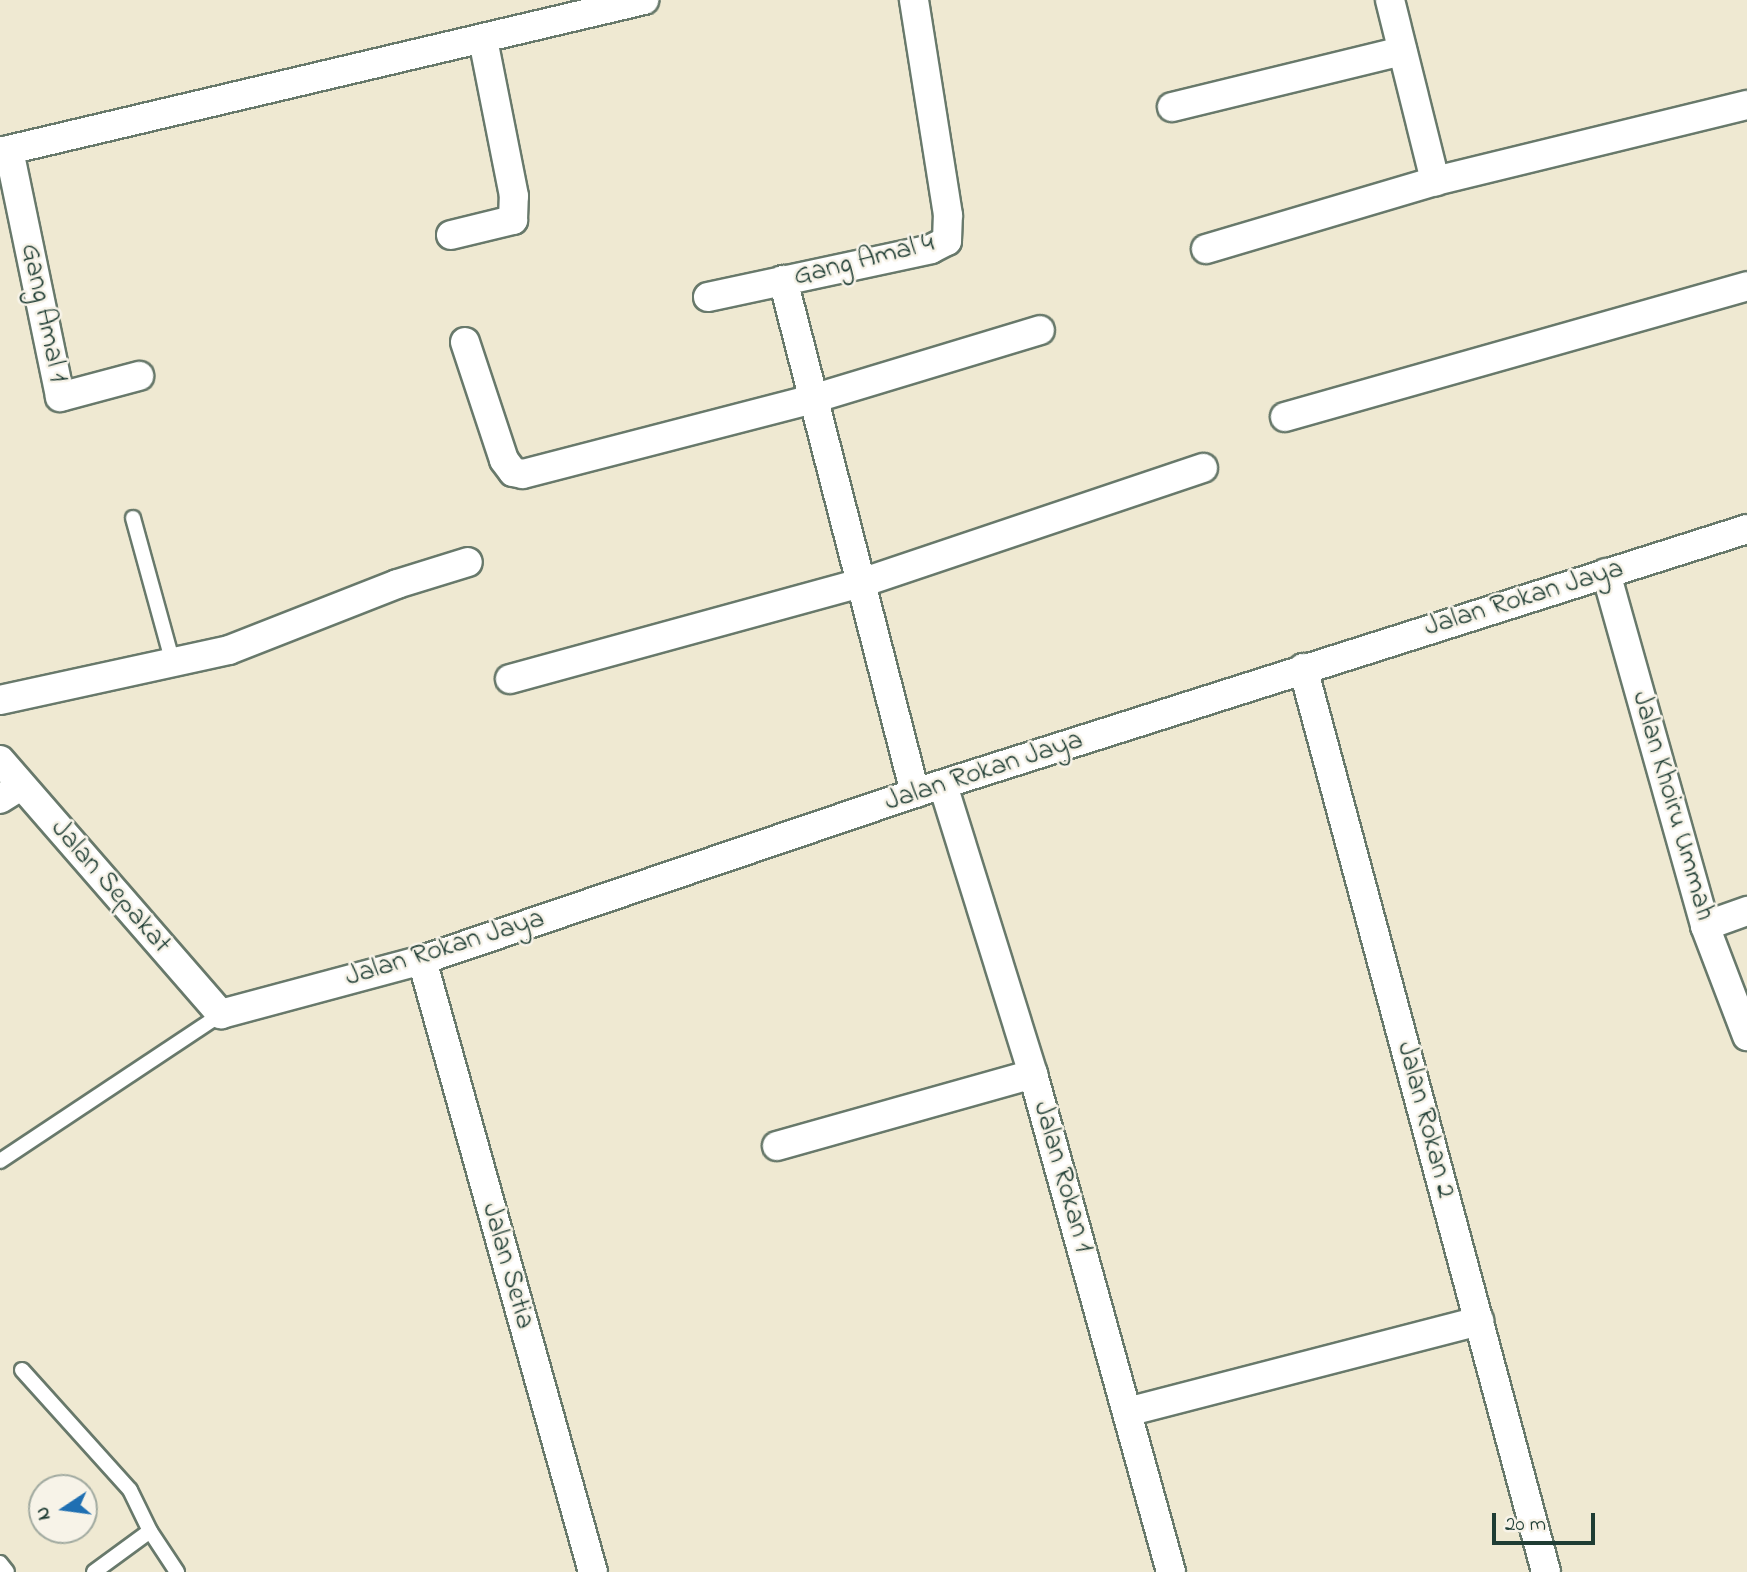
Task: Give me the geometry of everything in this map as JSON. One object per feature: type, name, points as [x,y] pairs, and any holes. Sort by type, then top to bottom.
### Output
[{"type":"street","points":[[4,151],[644,0]]},
{"type":"street","name":"Gang Amal 4","points":[[708,297],[930,249],[947,241],[948,215],[914,0]]},
{"type":"street","points":[[1390,0],[1435,181]]},
{"type":"street","points":[[451,235],[513,220],[514,196],[483,39]]},
{"type":"street","points":[[1172,107],[1402,51]]},
{"type":"street","points":[[1206,249],[1435,181],[1747,105]]},
{"type":"street","name":"Gang Amal 1","points":[[4,151],[60,397],[139,376]]},
{"type":"street","points":[[783,280],[858,583],[915,793]]},
{"type":"street","points":[[1285,417],[1747,286]]},
{"type":"street","points":[[465,342],[504,460],[513,472],[531,472],[812,399],[1040,330]]},
{"type":"street","points":[[510,679],[858,583],[1203,468]]},
{"type":"street","name":"Jalan Rokan Jaya","points":[[221,1014],[422,960],[915,793],[1747,529]]},
{"type":"street","points":[[0,700],[229,650],[397,584],[468,562]]},
{"type":"street","name":"Jalan Khoiru Ummah","points":[[1606,573],[1705,926],[1747,1036]]},
{"type":"street","name":"Jalan Rokan 2","points":[[1303,668],[1546,1572]]},
{"type":"street","name":"Jalan Sepakat","points":[[0,760],[10,792],[221,1014]]},
{"type":"street","name":"Jalan Rokan 1","points":[[943,785],[1033,1074],[1171,1572]]},
{"type":"street","points":[[1705,926],[1747,911]]},
{"type":"street","name":"Jalan Setia","points":[[422,960],[593,1572]]},
{"type":"street","points":[[777,1146],[1033,1074]]},
{"type":"street","points":[[1127,1412],[1479,1321]]},
{"type":"lane","points":[[134,518],[173,663]]},
{"type":"lane","points":[[0,1161],[221,1014]]},
{"type":"lane","points":[[22,1370],[130,1490],[150,1531],[177,1572]]},
{"type":"lane","points":[[94,1572],[150,1531]]},
{"type":"lane","points":[[0,1563],[7,1572]]}]
